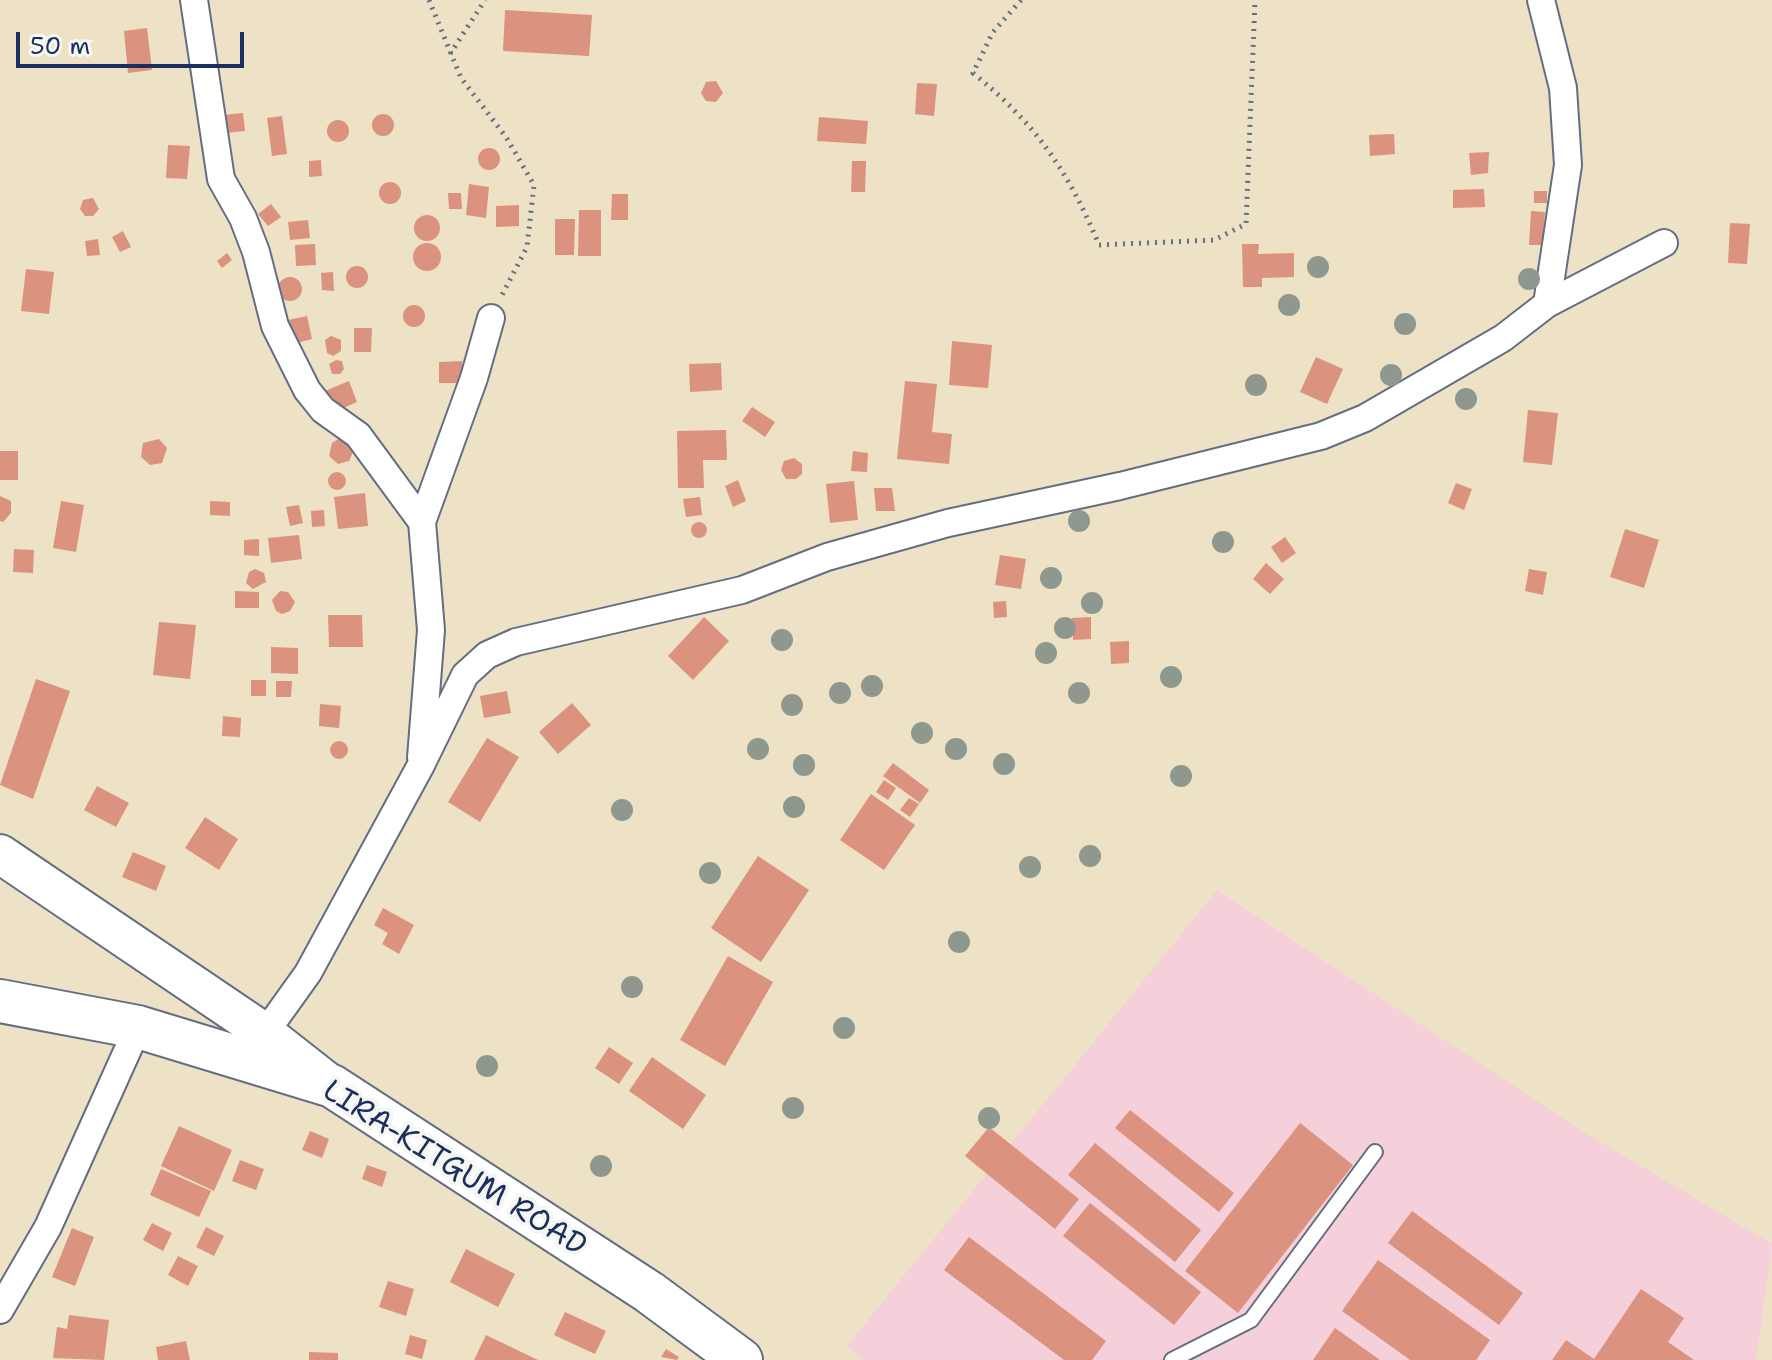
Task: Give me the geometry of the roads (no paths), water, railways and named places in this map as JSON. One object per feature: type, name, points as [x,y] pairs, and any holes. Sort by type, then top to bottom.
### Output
[{"type":"main road","points":[[0,854],[265,1033],[332,1086]]},
{"type":"main road","name":"LIRA-KITGUM ROAD","points":[[0,1001],[138,1027],[332,1086],[649,1292],[741,1360]]},
{"type":"street","points":[[194,0],[221,179],[243,218],[256,252],[275,326],[307,390],[323,410],[358,435],[422,522]]},
{"type":"street","points":[[1541,0],[1563,88],[1568,165],[1547,304]]},
{"type":"street","points":[[265,1033],[308,973],[421,765],[465,675],[487,655],[516,642],[742,590],[827,557],[948,523],[1120,486],[1321,436],[1365,418],[1503,338],[1547,304],[1664,243]]},
{"type":"street","points":[[421,765],[431,630],[422,522],[474,378],[491,318]]},
{"type":"street","points":[[0,1310],[48,1227],[138,1027]]},
{"type":"lane","points":[[1172,1360],[1251,1320],[1375,1152]]}]
